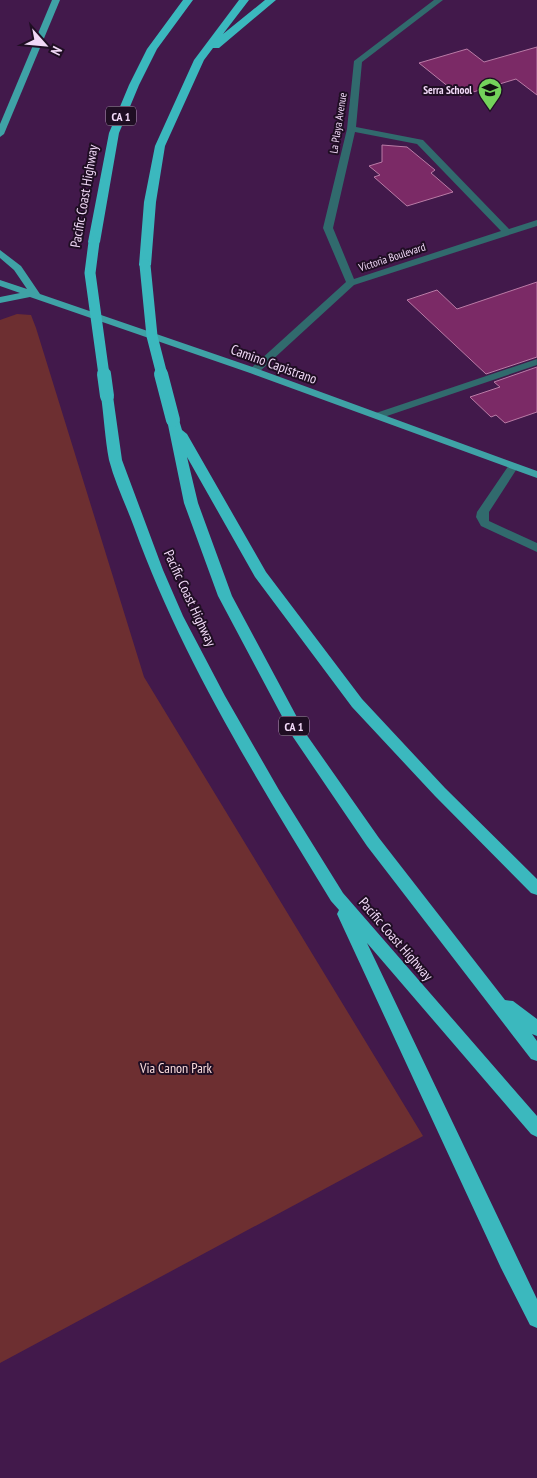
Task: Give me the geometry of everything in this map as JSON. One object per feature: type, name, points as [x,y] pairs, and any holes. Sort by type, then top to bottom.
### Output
[{"type":"highway","name":"CA 1","points":[[244,0],[199,60],[160,146],[150,202],[145,265],[152,336],[191,503],[224,596],[300,737],[373,842],[537,1054]]},
{"type":"highway","points":[[199,60],[271,0]]},
{"type":"highway","name":"Pacific Coast Highway","points":[[186,1],[152,49],[134,85],[114,133],[94,242],[90,273],[116,460],[156,570],[176,616],[218,696],[274,794],[337,897],[537,1129]]},
{"type":"highway","points":[[173,420],[260,574],[357,703],[440,792],[537,889]]},
{"type":"highway","points":[[337,897],[508,1262],[537,1319]]},
{"type":"highway","points":[[490,993],[537,1030]]},
{"type":"main road","points":[[0,134],[56,0]]},
{"type":"main road","points":[[0,253],[18,268],[34,294],[0,300]]},
{"type":"main road","name":"Camino Capistrano","points":[[0,283],[254,371],[513,467],[536,473]]},
{"type":"street","name":"La Playa Avenue","points":[[351,283],[328,228],[351,129],[358,61],[439,0]]},
{"type":"street","points":[[351,129],[420,142],[508,233]]},
{"type":"street","name":"Victoria Boulevard","points":[[254,371],[351,283],[537,223]]},
{"type":"street","points":[[377,416],[537,362]]},
{"type":"street","points":[[513,467],[483,512],[482,518],[485,523],[537,548]]},
{"type":"green space","name":"Via Canon Park","points":[[17,314],[31,315],[36,328],[144,677],[423,1136],[0,1363],[0,320]]},
{"type":"building","points":[[537,47],[537,95],[516,79],[460,96],[419,63],[467,49],[484,62]]},
{"type":"building","points":[[382,145],[407,147],[435,170],[431,173],[453,192],[407,206],[374,177],[380,175],[369,166],[382,162]]},
{"type":"building","points":[[537,282],[537,357],[486,374],[407,300],[437,290],[457,309]]},
{"type":"building","points":[[537,367],[537,412],[505,423],[496,415],[491,417],[470,397],[500,387],[494,382]]},
{"type":"place","name":"Serra School","points":[[490,111]]}]
